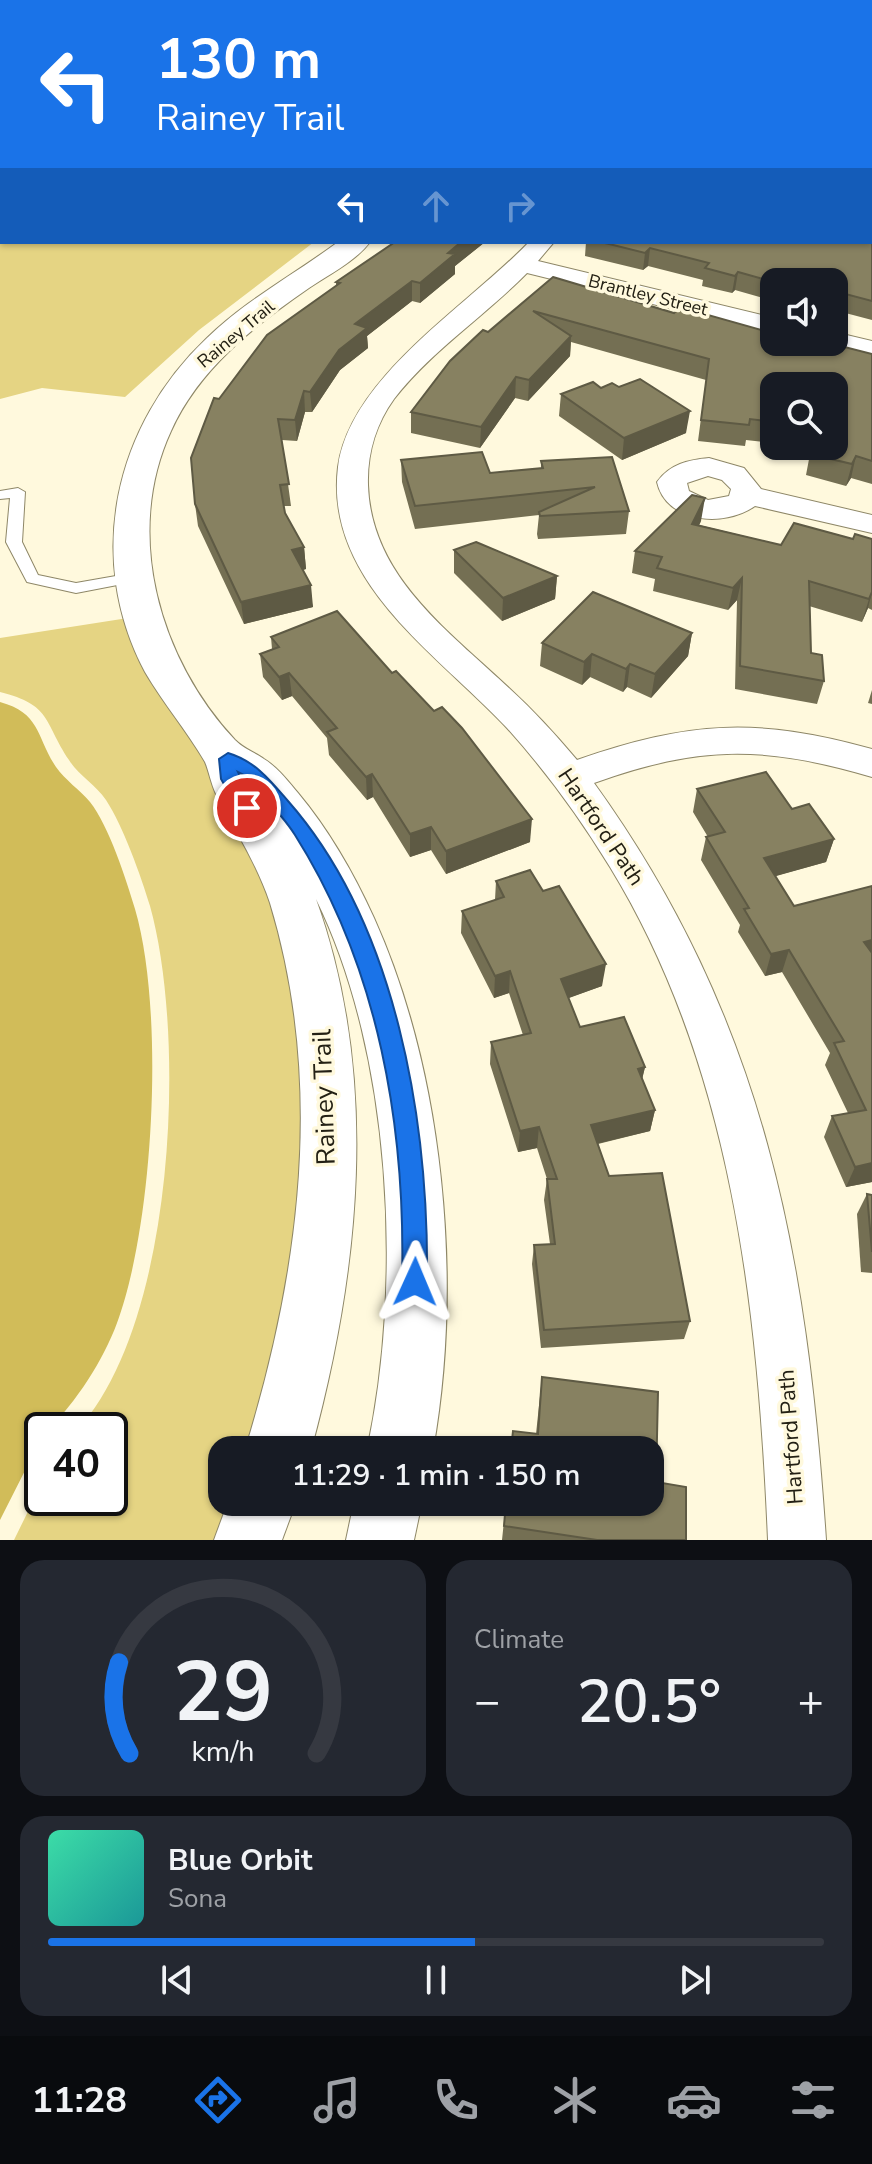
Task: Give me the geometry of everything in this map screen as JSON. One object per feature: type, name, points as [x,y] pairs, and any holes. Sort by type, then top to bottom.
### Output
[{"type":"street","name":"Rainey Trail","points":[[353,244],[218,344],[171,400],[145,448],[136,477],[128,526],[133,578],[148,635],[170,680],[228,759],[250,770],[301,828],[344,905],[382,1000],[405,1113],[416,1221],[410,1370],[402,1436]]},
{"type":"street","name":"Brantley Street","points":[[532,253],[760,322]]},
{"type":"street","name":"Hartford Path","points":[[532,253],[383,390],[357,445],[352,501],[374,564],[394,599],[492,692],[569,777],[609,830],[678,956],[703,1012],[743,1132],[774,1267],[794,1438],[797,1540]]},
{"type":"street","points":[[848,343],[872,349]]},
{"type":"street","points":[[746,495],[872,524]]},
{"type":"street","points":[[569,777],[643,752],[683,743],[721,741],[802,746],[872,763]]},
{"type":"street","name":"Rainey Trail","points":[[228,759],[230,779],[272,852],[295,906],[322,1023],[328,1081],[326,1206],[316,1287],[281,1436]]},
{"type":"street","points":[[248,1540],[257,1516]]},
{"type":"street","points":[[380,1540],[385,1516]]},
{"type":"lane","points":[[0,495],[18,492],[7,543],[32,579],[76,588],[133,578]]},
{"type":"shaded area","points":[[0,244],[311,244],[199,330],[125,397],[42,388],[0,399]]},
{"type":"shaded area","points":[[128,618],[208,758],[277,910],[303,1024],[304,1203],[255,1436],[208,1436],[208,1516],[229,1516],[220,1540],[14,1540],[26,1516],[128,1516],[128,1412],[90,1412],[110,1383],[135,1323],[153,1253],[164,1178],[169,1103],[168,1029],[162,962],[150,906],[125,837],[106,800],[73,765],[38,709],[0,692],[0,638]]},
{"type":"shaded area","points":[[0,702],[30,719],[56,767],[90,802],[110,838],[135,909],[144,952],[152,1058],[147,1175],[140,1230],[130,1281],[117,1323],[96,1366],[64,1412],[24,1412],[24,1473],[0,1520]]},
{"type":"building","points":[[392,244],[459,244],[448,253],[455,254],[420,283],[412,281],[355,324],[367,328],[339,350],[310,392],[304,391],[295,420],[278,419],[289,484],[280,485],[285,513],[304,547],[292,550],[311,585],[241,602],[195,504],[191,458],[214,398],[219,399],[267,335],[340,283],[336,282]]},
{"type":"building","points":[[609,244],[872,244],[872,301],[848,295],[848,268],[760,268],[760,278],[738,272],[735,276],[705,268],[709,263],[650,248],[645,253]]},
{"type":"building","points":[[553,277],[674,313],[680,307],[760,330],[760,356],[848,356],[848,348],[872,354],[872,461],[856,456],[852,464],[835,460],[848,460],[848,372],[760,372],[760,420],[750,419],[749,425],[701,420],[709,359],[533,311],[571,336],[529,380],[516,377],[481,427],[411,412],[450,361],[483,330],[488,332]]},
{"type":"building","points":[[640,379],[690,411],[624,438],[561,394],[593,382],[601,388],[612,383],[619,387]]},
{"type":"building","points":[[482,452],[490,473],[543,468],[541,461],[612,457],[629,511],[540,516],[539,512],[595,487],[415,506],[401,460]]},
{"type":"building","points":[[692,495],[705,498],[692,524],[781,545],[794,523],[853,539],[855,534],[872,539],[872,592],[869,599],[809,581],[811,653],[822,655],[824,681],[740,666],[742,578],[733,588],[657,568],[662,557],[635,551]]},
{"type":"building","points":[[476,542],[557,576],[503,598],[454,550]]},
{"type":"building","points":[[593,592],[692,633],[655,674],[630,664],[626,669],[592,654],[584,662],[542,643]]},
{"type":"building","points":[[337,611],[392,673],[396,671],[434,711],[442,707],[462,728],[532,819],[446,851],[431,827],[410,834],[372,774],[366,777],[327,732],[337,728],[289,673],[279,677],[260,654],[279,647],[271,637]]},
{"type":"building","points":[[766,772],[792,809],[809,804],[834,839],[764,858],[794,906],[872,886],[872,940],[864,942],[872,953],[872,1163],[855,1167],[832,1116],[866,1110],[834,1043],[844,1041],[789,950],[771,954],[744,909],[749,908],[706,837],[725,832],[697,789]]},
{"type":"building","points":[[530,870],[543,891],[559,886],[606,964],[561,979],[580,1027],[624,1017],[645,1067],[638,1069],[655,1110],[591,1125],[609,1176],[662,1173],[690,1321],[544,1330],[534,1245],[555,1244],[547,1179],[557,1179],[539,1127],[520,1131],[491,1042],[531,1033],[510,971],[495,976],[462,911],[504,897],[496,881]]},
{"type":"building","points":[[867,1194],[872,1195],[872,1252]]},
{"type":"building","points":[[542,1377],[658,1392],[657,1436],[512,1436],[513,1431],[538,1434]]},
{"type":"building","points":[[664,1483],[686,1487],[686,1540],[597,1540],[504,1526],[505,1516],[664,1516]]},
{"type":"route","points":[[247,808],[230,779],[228,759],[250,770],[301,828],[344,905],[382,1000],[405,1113],[416,1221],[415,1282]]}]
